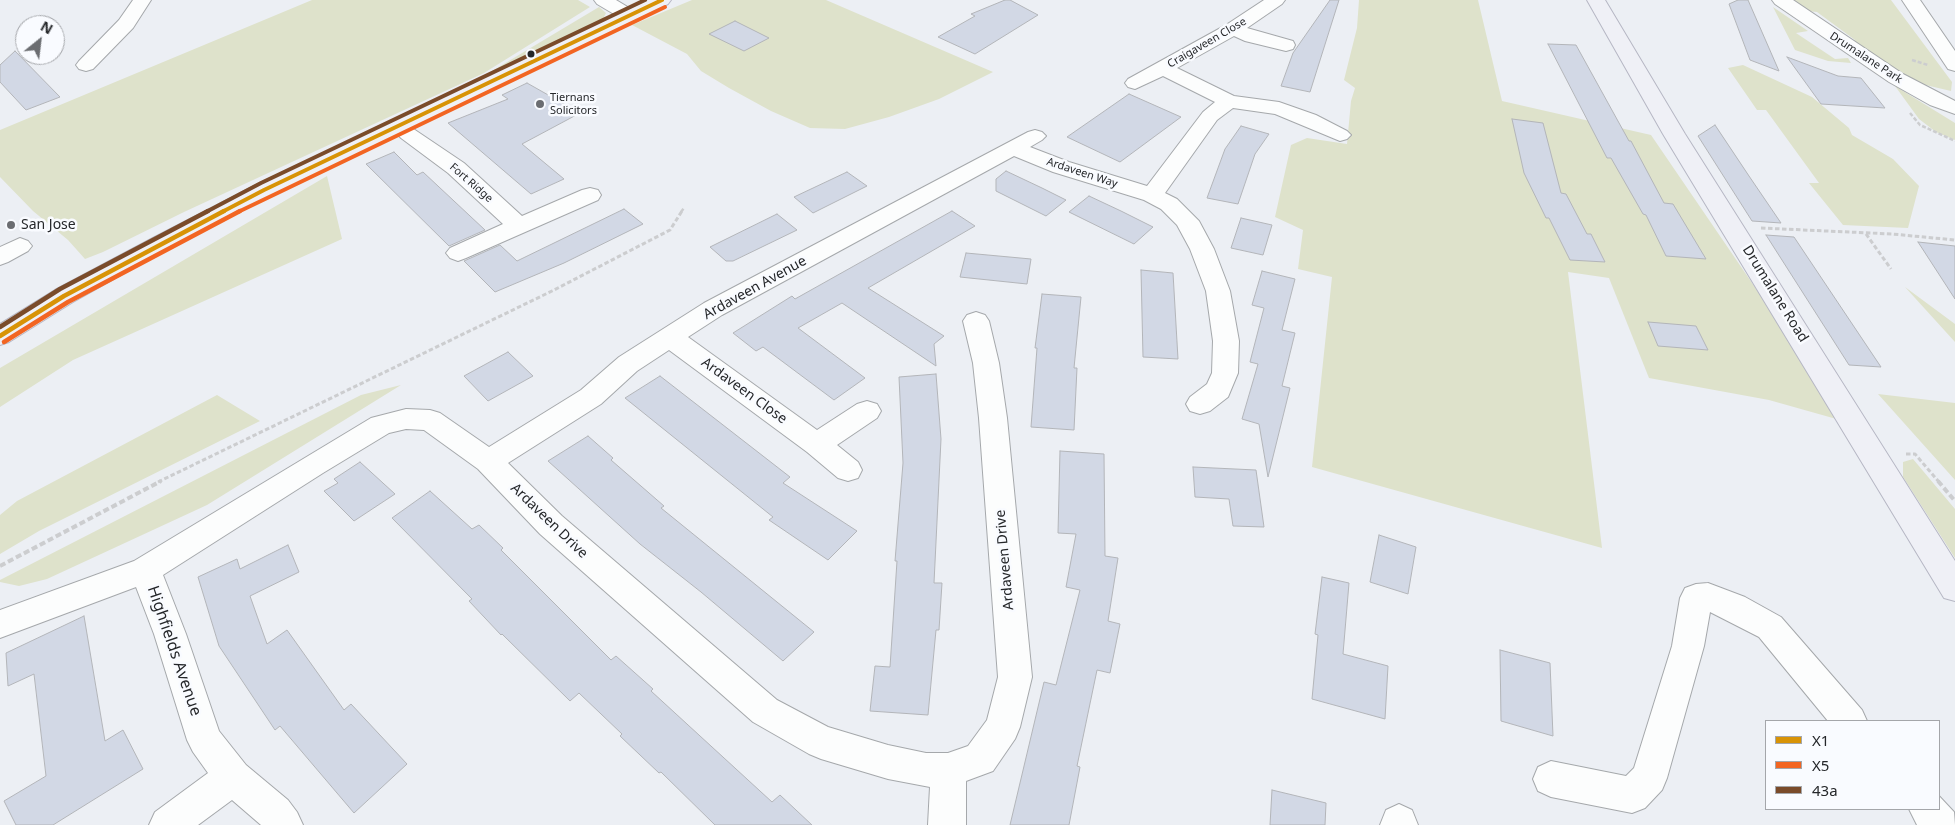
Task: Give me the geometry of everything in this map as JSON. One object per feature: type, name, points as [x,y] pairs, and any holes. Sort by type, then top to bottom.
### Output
[{"type":"main road","points":[[0,336],[64,296],[161,243],[399,125],[662,0]]},
{"type":"main road","name":"Drumalane Road","points":[[1596,0],[1674,134],[1955,588]]},
{"type":"street","points":[[86,65],[126,24],[142,0]]},
{"type":"street","points":[[603,0],[630,16]]},
{"type":"street","name":"Craigaveen Close","points":[[1136,83],[1233,29],[1276,0]]},
{"type":"street","name":"Drumalane Park","points":[[1781,0],[1896,78],[1937,101],[1955,108]]},
{"type":"street","points":[[1911,0],[1955,65]]},
{"type":"street","points":[[1233,29],[1252,37],[1286,45]]},
{"type":"street","name":"Craigaveen Close","points":[[1163,68],[1229,101],[1280,108],[1309,119],[1340,135]]},
{"type":"street","points":[[1200,404],[1218,390],[1226,374],[1226,340],[1218,291],[1202,249],[1187,221],[1169,204],[1152,195],[1176,165],[1190,140],[1210,116],[1229,101]]},
{"type":"street","name":"Fort Ridge","points":[[399,125],[408,134],[456,168],[519,226]]},
{"type":"street","name":"Ardaveen Avenue","points":[[488,461],[591,398],[628,364],[714,309],[1035,136]]},
{"type":"street","name":"Ardaveen Way","points":[[1013,148],[1061,167],[1152,195]]},
{"type":"street","points":[[458,253],[590,195]]},
{"type":"street","name":"Ardaveen Drive","points":[[145,570],[313,465],[381,425],[406,418],[430,420],[488,461],[551,525],[765,711],[821,742],[888,762],[926,770],[948,770],[980,759],[1003,727],[1014,677],[993,418],[986,362],[976,321]]},
{"type":"street","name":"Ardaveen Close","points":[[670,337],[817,444],[848,470]]},
{"type":"street","points":[[817,444],[867,411]]},
{"type":"street","name":"Highfields Avenue","points":[[0,624],[145,570],[170,634],[204,740],[233,777],[275,813],[284,825]]},
{"type":"street","points":[[1551,779],[1632,794],[1649,778],[1688,646],[1696,598],[1708,597],[1734,607],[1770,627],[1849,720]]},
{"type":"street","points":[[947,825],[948,770]]},
{"type":"street","points":[[168,825],[233,777]]},
{"type":"street","points":[[1927,810],[1941,825]]},
{"type":"path","points":[[0,566],[150,486],[552,291],[670,230],[684,208]]},
{"type":"path","points":[[1733,227],[1938,237],[1955,240]]},
{"type":"path","points":[[1866,233],[1891,269]]},
{"type":"path","points":[[1873,454],[1916,454],[1955,501]]},
{"type":"green space","points":[[312,0],[578,0],[590,7],[484,73],[85,259],[68,240],[33,211],[0,177],[0,130]]},
{"type":"green space","points":[[692,0],[826,0],[993,72],[939,99],[889,117],[845,129],[810,128],[771,111],[729,88],[701,71],[687,54],[632,25]]},
{"type":"green space","points":[[1359,0],[1478,0],[1502,101],[1651,135],[1847,422],[1769,400],[1649,378],[1609,278],[1568,272],[1602,548],[1312,467],[1332,277],[1298,269],[1303,230],[1275,217],[1291,145],[1307,138],[1347,144],[1351,101],[1355,88],[1344,80],[1357,28]]},
{"type":"green space","points":[[1790,0],[1891,0],[1952,82],[1951,91],[1917,83],[1847,42],[1855,40],[1817,12],[1806,11]]},
{"type":"green space","points":[[599,7],[606,13],[603,19],[495,72],[492,71]]},
{"type":"green space","points":[[1773,7],[1808,31],[1796,33],[1835,59],[1848,58],[1851,63],[1828,61],[1795,50]]},
{"type":"green space","points":[[1743,65],[1812,97],[1849,128],[1852,135],[1893,159],[1919,186],[1908,228],[1843,225],[1809,183],[1819,183],[1766,110],[1757,110],[1728,68]]},
{"type":"green space","points":[[1895,86],[1955,123],[1955,140],[1936,132],[1919,119]]},
{"type":"green space","points":[[327,176],[342,239],[73,360],[0,407],[0,368]]},
{"type":"green space","points":[[1905,287],[1955,324],[1955,342]]},
{"type":"green space","points":[[401,385],[207,505],[47,579],[19,586],[0,582],[0,580],[361,395]]},
{"type":"green space","points":[[1878,394],[1955,403],[1955,480]]},
{"type":"green space","points":[[217,395],[260,421],[39,531],[0,554],[0,515],[17,501]]},
{"type":"green space","points":[[1913,459],[1955,509],[1955,558],[1903,477],[1903,462]]},
{"type":"building","points":[[1005,0],[1010,0],[1038,15],[975,54],[938,37],[975,16],[971,14]]},
{"type":"building","points":[[1330,0],[1339,0],[1310,92],[1281,86],[1293,53]]},
{"type":"building","points":[[1738,0],[1748,0],[1779,71],[1750,60],[1729,4]]},
{"type":"building","points":[[735,21],[769,38],[744,51],[709,34]]},
{"type":"building","points":[[1548,44],[1576,45],[1664,203],[1673,204],[1706,259],[1666,256],[1646,215],[1643,214],[1611,158],[1607,158]]},
{"type":"building","points":[[15,51],[15,65],[29,65],[60,97],[26,110],[0,82],[0,65]]},
{"type":"building","points":[[1787,57],[1838,76],[1861,78],[1885,108],[1821,104]]},
{"type":"building","points":[[527,83],[580,113],[522,144],[564,179],[531,194],[448,123],[508,99],[502,95]]},
{"type":"building","points":[[1129,94],[1181,117],[1120,162],[1067,137]]},
{"type":"building","points":[[1512,119],[1543,123],[1561,193],[1566,194],[1587,234],[1591,234],[1605,262],[1570,260],[1549,218],[1546,218],[1524,173]]},
{"type":"building","points":[[1715,125],[1781,223],[1752,221],[1698,136]]},
{"type":"building","points":[[1241,126],[1269,134],[1255,154],[1238,204],[1207,198],[1225,149]]},
{"type":"building","points":[[394,152],[417,175],[423,172],[485,230],[449,246],[366,164]]},
{"type":"building","points":[[1006,171],[1066,200],[1046,216],[996,191],[996,179]]},
{"type":"building","points":[[847,172],[867,186],[813,213],[794,197]]},
{"type":"building","points":[[1089,196],[1153,227],[1134,244],[1069,212]]},
{"type":"building","points":[[624,209],[643,224],[564,263],[495,292],[464,261],[500,245],[517,261]]},
{"type":"building","points":[[952,211],[975,226],[868,288],[944,336],[934,344],[936,366],[842,303],[798,328],[865,378],[834,400],[763,347],[756,351],[733,333],[792,296],[795,299]]},
{"type":"building","points":[[777,214],[797,230],[733,261],[726,261],[710,247]]},
{"type":"building","points":[[1241,218],[1272,225],[1263,255],[1231,248]]},
{"type":"building","points":[[1766,235],[1794,237],[1881,367],[1849,365]]},
{"type":"building","points":[[1918,242],[1955,246],[1955,299]]},
{"type":"building","points":[[966,253],[1031,259],[1027,284],[960,277]]},
{"type":"building","points":[[1141,270],[1173,273],[1178,359],[1143,357]]},
{"type":"building","points":[[1262,271],[1295,279],[1282,330],[1295,333],[1282,386],[1290,388],[1268,477],[1259,424],[1242,419],[1258,364],[1250,362],[1264,308],[1252,305]]},
{"type":"building","points":[[1042,294],[1081,297],[1074,368],[1077,368],[1074,430],[1031,427],[1037,348],[1035,348]]},
{"type":"building","points":[[1648,322],[1696,326],[1708,350],[1658,346]]},
{"type":"building","points":[[508,352],[533,376],[488,401],[464,376]]},
{"type":"building","points":[[936,374],[941,439],[934,583],[942,583],[939,630],[936,630],[928,715],[870,711],[875,666],[890,667],[897,561],[895,561],[903,463],[899,377]]},
{"type":"building","points":[[660,376],[790,477],[783,483],[857,531],[828,560],[769,520],[773,517],[625,398]]},
{"type":"building","points":[[588,436],[613,458],[611,460],[664,506],[661,508],[814,632],[783,661],[640,544],[548,461]]},
{"type":"building","points":[[1060,451],[1104,454],[1105,556],[1118,558],[1108,621],[1120,624],[1110,673],[1097,670],[1077,766],[1080,767],[1069,825],[1010,825],[1044,682],[1056,685],[1080,590],[1066,587],[1076,534],[1058,533]]},
{"type":"building","points":[[360,462],[395,494],[354,521],[324,491],[338,483],[334,479]]},
{"type":"building","points":[[1193,467],[1256,470],[1264,527],[1233,526],[1229,499],[1195,497]]},
{"type":"building","points":[[430,491],[472,529],[479,525],[503,548],[501,550],[611,660],[616,656],[653,689],[651,691],[772,802],[780,795],[812,825],[715,825],[661,772],[659,773],[620,736],[622,734],[579,693],[570,701],[501,635],[469,601],[472,599],[392,518]]},
{"type":"building","points":[[1379,535],[1416,547],[1408,594],[1370,582]]},
{"type":"building","points":[[288,545],[299,572],[250,596],[267,644],[287,630],[344,710],[351,704],[407,764],[354,813],[280,726],[275,730],[219,646],[198,577],[237,559],[240,569]]},
{"type":"building","points":[[1322,577],[1349,583],[1343,654],[1388,666],[1385,719],[1312,699],[1318,635],[1315,634]]},
{"type":"building","points":[[84,616],[105,741],[123,730],[143,769],[53,825],[16,825],[4,801],[46,776],[34,674],[8,686],[6,653]]},
{"type":"building","points":[[1500,650],[1550,663],[1553,736],[1501,721]]},
{"type":"building","points":[[1272,790],[1326,803],[1325,825],[1270,825]]},
{"type":"transit line","name":"43a","points":[[0,327],[60,289],[261,183],[645,0]]},
{"type":"transit line","name":"X1","points":[[0,336],[64,296],[264,190],[662,0]]},
{"type":"transit line","name":"X5","points":[[4,342],[68,302],[267,197],[665,7]]},
{"type":"place","name":"Tiernans Solicitors","points":[[540,104]]},
{"type":"place","name":"San Jose","points":[[11,225]]}]
